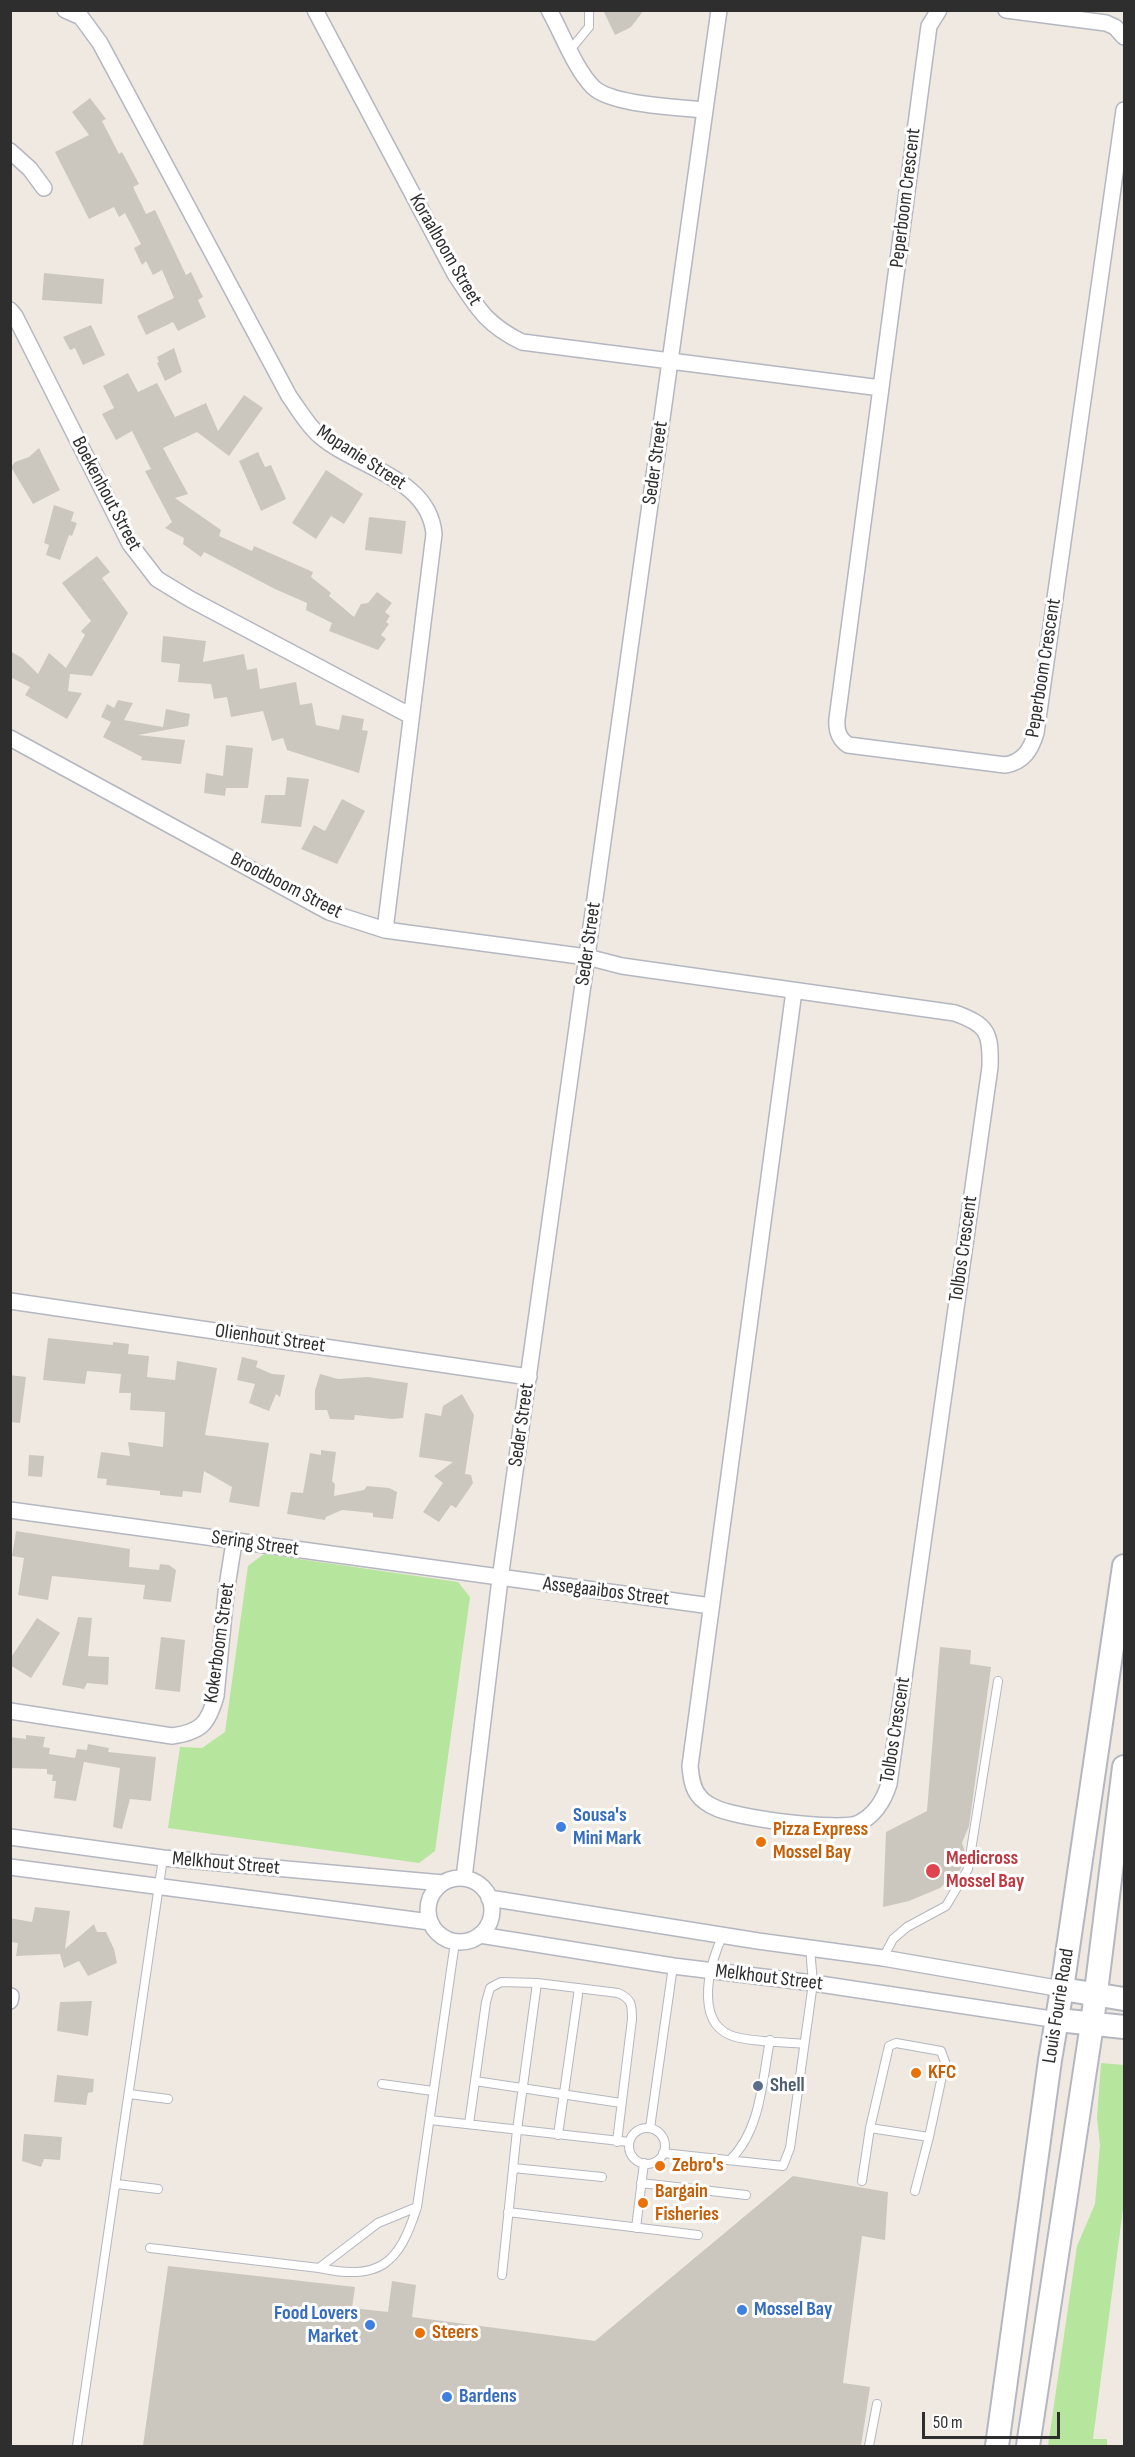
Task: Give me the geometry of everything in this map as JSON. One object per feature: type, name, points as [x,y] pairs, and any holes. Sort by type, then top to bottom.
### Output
[{"type":"main road","name":"Louis Fourie Road","points":[[997,2446],[1050,2060],[1058,2020],[1125,1566]]},
{"type":"main road","name":"Louis Fourie Road","points":[[1028,2446],[1092,2024],[1125,1767]]},
{"type":"main road","points":[[1062,1989],[1125,1999]]},
{"type":"main road","points":[[1058,2020],[1125,2027]]},
{"type":"street","name":"Mopanie Street","points":[[65,10],[81,17],[100,43],[289,396],[305,419],[320,437],[416,492],[432,516],[434,534],[385,930]]},
{"type":"street","name":"Koraalboom Street","points":[[315,10],[455,274],[481,314],[499,330],[522,342],[670,362]]},
{"type":"street","points":[[549,10],[592,86],[607,96],[705,110]]},
{"type":"street","name":"Seder Street","points":[[464,1878],[500,1579],[719,10]]},
{"type":"street","name":"Peperboom Crescent","points":[[939,10],[929,26],[837,720],[842,741],[854,747],[1005,765],[1013,764],[1031,749],[1036,733],[1125,110]]},
{"type":"street","points":[[1006,10],[1106,23],[1115,27],[1125,37]]},
{"type":"street","points":[[10,151],[30,169],[44,188]]},
{"type":"street","name":"Boekenhout Street","points":[[10,310],[130,544],[157,579],[190,599],[411,716]]},
{"type":"street","points":[[670,362],[881,388]]},
{"type":"street","name":"Broodboom Street","points":[[10,738],[329,912],[385,930],[587,957]]},
{"type":"street","name":"Tolbos Crescent","points":[[587,957],[622,966],[956,1013],[977,1023],[989,1038],[990,1067],[889,1784],[881,1804],[869,1817],[860,1823],[844,1827],[746,1817],[714,1808],[699,1796],[692,1781],[690,1766],[794,991]]},
{"type":"street","name":"Olienhout Street","points":[[10,1301],[529,1377]]},
{"type":"street","name":"Sering Street","points":[[10,1510],[500,1579]]},
{"type":"street","name":"Kokerboom Street","points":[[10,1711],[172,1736],[187,1734],[203,1726],[212,1711],[216,1696],[226,1593],[234,1542]]},
{"type":"street","name":"Assegaaibos Street","points":[[500,1579],[711,1606]]},
{"type":"street","name":"Melkhout Street","points":[[10,1837],[163,1858],[443,1883]]},
{"type":"street","name":"Melkhout Street","points":[[10,1867],[430,1922]]},
{"type":"street","points":[[464,1878],[484,1889],[492,1909],[490,1920],[480,1935],[466,1942],[455,1942],[445,1939],[436,1932],[430,1922],[429,1900],[443,1883],[464,1878]]},
{"type":"street","name":"Melkhout Street","points":[[489,1898],[883,1958],[1062,1989]]},
{"type":"street","name":"Melkhout Street","points":[[480,1935],[673,1966],[813,1983],[1058,2020]]},
{"type":"street","points":[[10,2001],[11,1996]]},
{"type":"lane","points":[[570,50],[589,27],[589,10]]},
{"type":"lane","points":[[883,1958],[893,1938],[907,1927],[946,1905],[968,1869],[998,1681]]},
{"type":"lane","points":[[77,2446],[163,1858]]},
{"type":"lane","points":[[723,1935],[709,1970],[708,1998],[710,2010],[717,2024],[733,2036],[804,2044]]},
{"type":"lane","points":[[150,2248],[355,2273],[372,2270],[389,2261],[402,2246],[417,2207],[455,1942]]},
{"type":"lane","points":[[663,2153],[783,2166],[790,2148],[813,1983],[810,1948]]},
{"type":"lane","points":[[650,2128],[673,1966]]},
{"type":"lane","points":[[469,2124],[486,2002],[490,1988],[501,1982],[579,1988],[618,1993],[627,1997],[632,2003],[617,2142]]},
{"type":"lane","points":[[502,2275],[517,2130],[537,1983]]},
{"type":"lane","points":[[558,2135],[579,1988]]},
{"type":"lane","points":[[730,2160],[738,2153],[752,2128],[770,2040]]},
{"type":"lane","points":[[862,2181],[870,2128],[889,2046],[897,2043],[928,2047],[941,2051],[945,2062],[915,2192]]},
{"type":"lane","points":[[475,2081],[621,2103]]},
{"type":"lane","points":[[382,2084],[433,2091]]},
{"type":"lane","points":[[129,2094],[168,2099]]},
{"type":"lane","points":[[430,2120],[629,2142]]},
{"type":"lane","points":[[650,2128],[663,2137],[663,2153],[655,2162],[644,2163],[630,2153],[629,2142],[639,2129],[650,2128]]},
{"type":"lane","points":[[870,2128],[929,2137]]},
{"type":"lane","points":[[636,2228],[644,2163]]},
{"type":"lane","points":[[513,2168],[602,2178]]},
{"type":"lane","points":[[641,2183],[746,2195]]},
{"type":"lane","points":[[117,2184],[158,2189]]},
{"type":"lane","points":[[319,2268],[378,2223],[417,2207]]},
{"type":"lane","points":[[508,2212],[698,2235]]},
{"type":"lane","points":[[869,2446],[877,2403]]},
{"type":"green space","points":[[264,1554],[458,1582],[470,1597],[435,1851],[419,1863],[168,1828],[180,1747],[202,1748],[225,1732],[248,1566]]},
{"type":"green space","points":[[1101,2063],[1124,2065],[1124,2201],[1093,2439],[1107,2439],[1107,2446],[1048,2446],[1077,2246],[1095,2204],[1100,2145],[1097,2118]]},
{"type":"building","points":[[603,10],[644,10],[631,27],[615,35]]},
{"type":"building","points":[[90,98],[106,119],[102,121],[119,154],[122,152],[139,184],[133,187],[146,214],[155,210],[186,275],[191,272],[203,297],[198,300],[206,317],[178,331],[173,322],[146,335],[137,316],[174,298],[162,270],[153,275],[146,261],[142,265],[134,248],[141,244],[125,213],[119,217],[114,207],[89,219],[55,152],[89,135],[72,112]]},
{"type":"building","points":[[44,273],[104,279],[102,304],[42,300]]},
{"type":"building","points":[[91,325],[105,355],[83,365],[75,348],[70,350],[63,337]]},
{"type":"building","points":[[174,348],[182,372],[165,381],[157,363],[159,362],[157,357]]},
{"type":"building","points":[[128,373],[138,392],[157,383],[175,417],[206,403],[218,431],[244,395],[263,408],[229,456],[197,432],[163,448],[188,494],[175,498],[221,530],[219,536],[252,551],[254,546],[313,572],[311,577],[331,593],[329,596],[354,617],[361,604],[368,603],[377,592],[392,603],[385,612],[390,616],[386,622],[389,624],[381,635],[386,639],[378,650],[329,631],[332,623],[306,610],[307,603],[204,552],[201,557],[183,544],[184,538],[165,528],[172,522],[145,471],[151,469],[132,431],[116,440],[102,414],[114,408],[103,386]]},
{"type":"building","points":[[39,448],[60,490],[33,504],[11,467],[15,462],[29,457]]},
{"type":"building","points":[[258,452],[265,467],[271,465],[286,499],[261,511],[239,461]]},
{"type":"building","points":[[326,470],[363,494],[344,524],[331,516],[316,539],[292,523]]},
{"type":"building","points":[[54,505],[74,512],[71,521],[77,523],[72,536],[69,535],[60,560],[46,555],[49,545],[44,543]]},
{"type":"building","points":[[369,517],[406,521],[402,554],[365,550]]},
{"type":"building","points":[[97,556],[110,572],[102,578],[128,613],[92,676],[70,674],[68,691],[82,693],[67,719],[25,695],[30,687],[10,677],[10,651],[22,658],[38,674],[49,653],[66,668],[85,635],[81,631],[91,621],[62,583]]},
{"type":"building","points":[[163,636],[206,641],[203,662],[244,654],[247,670],[257,668],[260,689],[296,682],[300,705],[312,703],[316,725],[339,730],[342,715],[364,719],[362,730],[368,731],[359,773],[287,750],[283,738],[272,741],[263,711],[231,717],[227,697],[214,699],[211,684],[178,682],[180,664],[161,662]]},
{"type":"building","points":[[118,700],[133,703],[124,720],[163,727],[166,709],[190,714],[188,726],[138,735],[185,740],[181,764],[141,760],[142,757],[103,737],[111,722],[101,717],[107,704],[114,708]]},
{"type":"building","points":[[226,745],[253,748],[248,788],[226,788],[225,796],[204,793],[206,773],[223,776]]},
{"type":"building","points":[[287,777],[309,779],[301,827],[261,823],[265,795],[285,795]]},
{"type":"building","points":[[342,799],[365,811],[337,864],[301,849],[314,825],[325,831]]},
{"type":"building","points":[[48,1338],[113,1345],[113,1342],[129,1344],[128,1354],[149,1356],[147,1377],[175,1380],[177,1361],[217,1368],[205,1435],[269,1443],[259,1507],[229,1502],[232,1487],[204,1471],[201,1493],[183,1491],[182,1497],[160,1495],[160,1491],[106,1485],[107,1479],[97,1478],[101,1452],[130,1456],[128,1442],[163,1447],[165,1412],[130,1410],[131,1393],[119,1393],[121,1374],[87,1371],[85,1384],[43,1380]]},
{"type":"building","points":[[242,1357],[258,1361],[256,1367],[272,1374],[285,1375],[280,1397],[276,1394],[269,1411],[249,1403],[255,1384],[237,1380]]},
{"type":"building","points":[[320,1374],[338,1379],[368,1377],[408,1383],[403,1418],[355,1415],[354,1420],[330,1419],[327,1410],[315,1410],[315,1390]]},
{"type":"building","points":[[10,1375],[26,1377],[20,1423],[10,1422]]},
{"type":"building","points":[[462,1394],[474,1415],[465,1474],[471,1475],[473,1483],[456,1508],[451,1505],[439,1522],[423,1512],[443,1483],[434,1476],[453,1462],[419,1457],[425,1413],[441,1416],[443,1406]]},
{"type":"building","points":[[321,1450],[336,1452],[332,1481],[335,1484],[334,1496],[364,1490],[367,1486],[389,1488],[397,1492],[393,1519],[373,1517],[373,1513],[342,1510],[326,1517],[325,1520],[287,1514],[291,1492],[303,1493],[310,1453],[321,1455]]},
{"type":"building","points":[[29,1455],[44,1456],[42,1477],[28,1476]]},
{"type":"building","points":[[16,1531],[130,1549],[129,1567],[159,1570],[160,1564],[169,1565],[176,1570],[171,1602],[143,1599],[145,1585],[52,1576],[48,1600],[18,1595],[24,1558],[12,1556]]},
{"type":"building","points":[[78,1617],[92,1618],[88,1656],[109,1657],[108,1685],[87,1683],[84,1689],[62,1685]]},
{"type":"building","points":[[37,1618],[60,1633],[31,1678],[10,1665],[10,1659]]},
{"type":"building","points":[[161,1637],[185,1640],[180,1692],[155,1689]]},
{"type":"building","points":[[940,1647],[971,1650],[970,1664],[991,1667],[969,1826],[962,1843],[965,1852],[963,1864],[960,1870],[940,1888],[909,1901],[883,1907],[886,1832],[927,1811]]},
{"type":"building","points":[[26,1735],[45,1737],[43,1747],[50,1748],[49,1754],[75,1758],[77,1749],[87,1750],[88,1744],[109,1748],[108,1752],[156,1757],[151,1801],[130,1799],[122,1829],[113,1827],[120,1768],[84,1762],[76,1801],[54,1798],[56,1781],[52,1781],[53,1775],[47,1774],[47,1769],[10,1768],[10,1737],[26,1739]]},
{"type":"building","points":[[35,1907],[70,1911],[65,1949],[94,1924],[97,1932],[106,1932],[114,1949],[117,1963],[88,1976],[79,1961],[64,1968],[60,1954],[16,1956],[18,1943],[10,1942],[10,1918],[32,1922]]},
{"type":"building","points":[[92,2001],[88,2036],[57,2031],[60,2002]]},
{"type":"building","points":[[57,2075],[94,2079],[93,2092],[88,2093],[86,2105],[54,2102]]},
{"type":"building","points":[[24,2134],[62,2137],[60,2160],[44,2159],[41,2167],[22,2161]]},
{"type":"building","name":"Mossel Bay","points":[[793,2176],[888,2192],[885,2240],[862,2236],[843,2383],[870,2387],[861,2446],[143,2446],[168,2266],[355,2287],[352,2308],[388,2312],[392,2281],[416,2285],[412,2317],[595,2341]]},
{"type":"place","name":"Sousa's Mini Mark","points":[[561,1827]]},
{"type":"place","name":"Pizza Express Mossel Bay","points":[[761,1842]]},
{"type":"place","name":"Medicross Mossel Bay","points":[[933,1871]]},
{"type":"place","name":"KFC","points":[[916,2073]]},
{"type":"place","name":"Shell","points":[[758,2086]]},
{"type":"place","name":"Zebro's","points":[[660,2166]]},
{"type":"place","name":"Bargain Fisheries","points":[[643,2203]]},
{"type":"place","name":"Mossel Bay","points":[[742,2310]]},
{"type":"place","name":"Food Lovers Market","points":[[370,2325]]},
{"type":"place","name":"Steers","points":[[420,2333]]},
{"type":"place","name":"Bardens","points":[[447,2397]]}]
